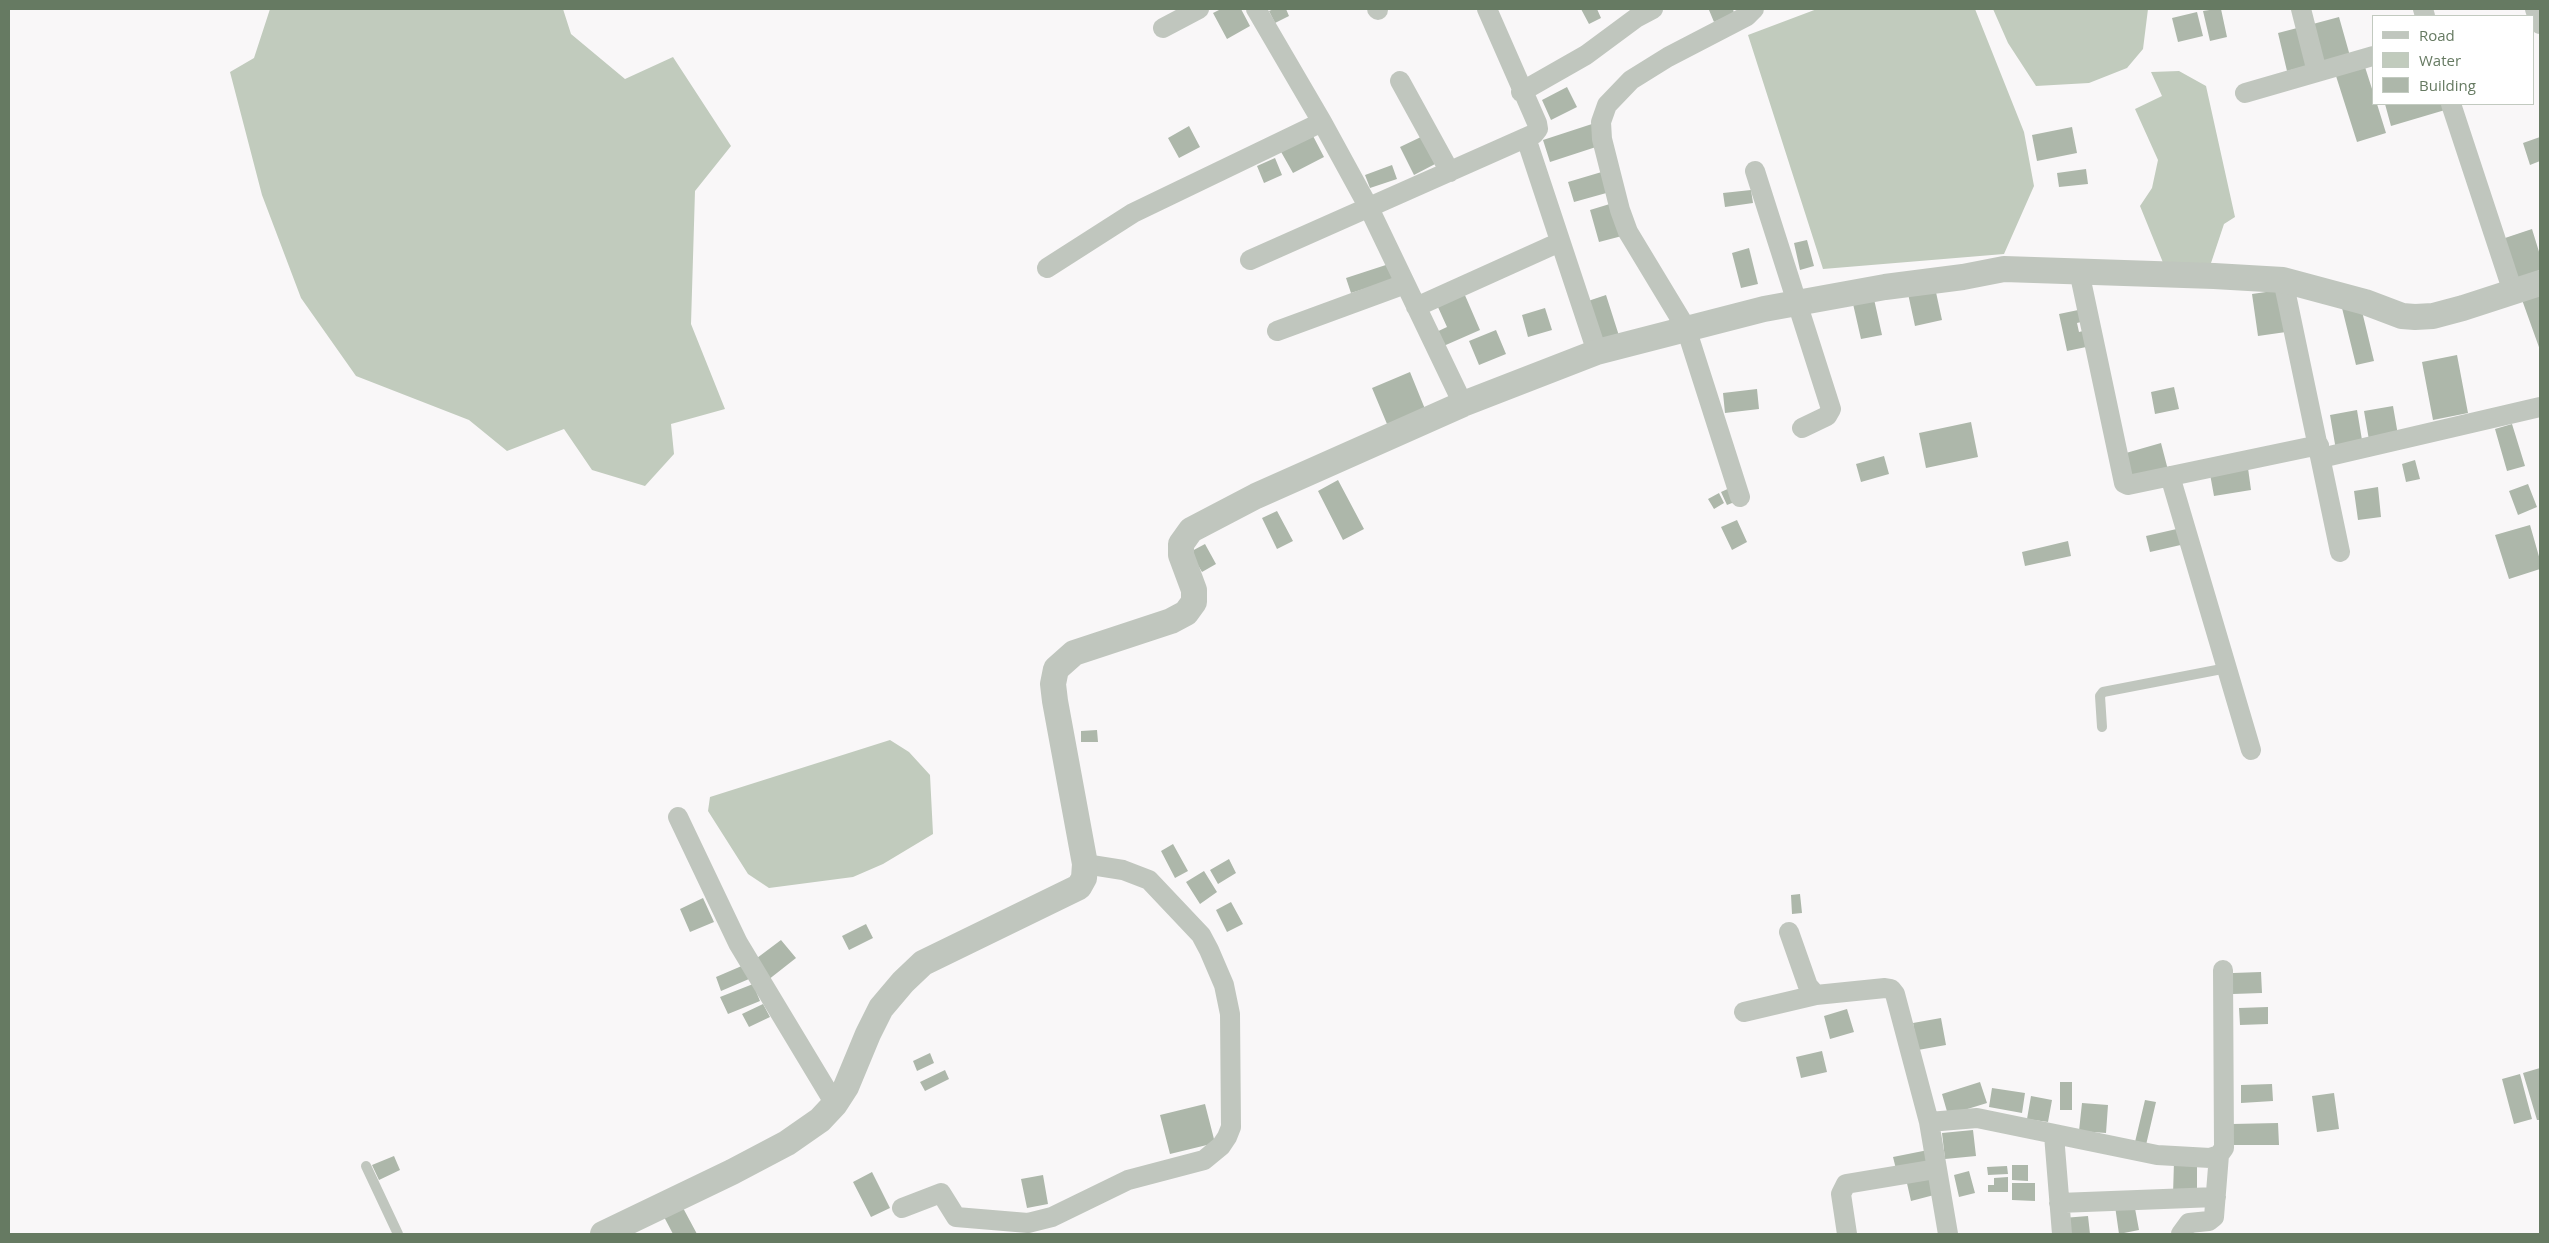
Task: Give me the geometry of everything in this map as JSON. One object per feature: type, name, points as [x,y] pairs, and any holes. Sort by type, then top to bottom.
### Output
[{"type":"street","points":[[1163,28],[1199,9]]},
{"type":"street","points":[[1256,9],[1322,122],[1369,208],[1463,404]]},
{"type":"street","points":[[1250,260],[1534,134],[1538,129],[1487,9]]},
{"type":"street","points":[[1521,92],[1586,55],[1636,18],[1653,9]]},
{"type":"street","points":[[1740,497],[1686,328],[1628,232],[1613,188],[1600,122],[1607,105],[1631,80],[1668,57],[1747,16],[1754,9]]},
{"type":"street","points":[[2301,9],[2316,72]]},
{"type":"street","points":[[2535,9],[2540,24]]},
{"type":"street","points":[[2245,92],[2372,56]]},
{"type":"street","points":[[1400,81],[1450,172]]},
{"type":"street","points":[[2451,105],[2513,292]]},
{"type":"street","points":[[1047,268],[1133,213],[1322,122]]},
{"type":"street","points":[[1526,138],[1597,352]]},
{"type":"street","points":[[1755,171],[1799,303],[1830,409],[1827,416],[1802,428]]},
{"type":"street","points":[[1416,307],[1560,242]]},
{"type":"street","points":[[603,1234],[732,1172],[787,1143],[820,1120],[835,1104],[846,1087],[877,1017],[903,982],[923,963],[1079,887],[1084,878],[1085,864],[1055,701],[1053,684],[1056,669],[1074,653],[1171,621],[1186,613],[1194,602],[1194,590],[1181,555],[1181,544],[1191,530],[1256,496],[1463,404],[1597,352],[1686,328],[1799,303],[1885,287],[1955,278],[2004,269],[2079,270],[2284,280],[2365,302],[2402,316],[2416,317],[2448,312],[2540,283]]},
{"type":"street","points":[[2079,270],[2124,483],[2128,485],[2170,476],[2320,451],[2540,407]]},
{"type":"street","points":[[2284,280],[2340,552]]},
{"type":"street","points":[[1277,331],[1405,284]]},
{"type":"street","points":[[2170,476],[2251,750]]},
{"type":"street","points":[[678,817],[738,944],[835,1104]]},
{"type":"street","points":[[902,1208],[941,1193],[956,1217],[1028,1223],[1052,1217],[1128,1180],[1204,1160],[1221,1146],[1227,1137],[1231,1127],[1230,1014],[1224,985],[1209,950],[1201,935],[1149,880],[1139,874],[1123,870],[1085,864]]},
{"type":"street","points":[[1789,932],[1808,986],[1816,995]]},
{"type":"street","points":[[2181,1234],[2188,1223],[2212,1220],[2216,1197],[2219,1155],[2224,1148],[2223,970]]},
{"type":"street","points":[[1744,1012],[1816,995],[1891,989],[1895,994],[1928,1122],[1948,1234]]},
{"type":"street","points":[[1928,1122],[1977,1118],[2165,1156],[2210,1158],[2219,1155]]},
{"type":"street","points":[[2054,1135],[2062,1234]]},
{"type":"street","points":[[1847,1234],[1841,1194],[1846,1184],[1936,1169]]},
{"type":"street","points":[[2059,1203],[2216,1197]]},
{"type":"lane","points":[[2102,728],[2100,696],[2103,692],[2227,668]]},
{"type":"lane","points":[[366,1166],[398,1234]]},
{"type":"water","points":[[270,9],[563,9],[571,34],[625,79],[673,57],[731,146],[695,191],[691,324],[725,409],[671,424],[674,454],[645,486],[592,470],[564,429],[507,451],[469,420],[356,376],[301,298],[262,195],[230,72],[254,58]]},
{"type":"water","points":[[1817,9],[1975,9],[2024,132],[2034,186],[2004,254],[1823,269],[1748,35]]},
{"type":"water","points":[[1993,9],[2148,9],[2143,49],[2127,68],[2089,83],[2036,86],[2008,43]]},
{"type":"water","points":[[2179,71],[2206,86],[2235,217],[2224,224],[2210,266],[2164,265],[2140,206],[2152,188],[2158,160],[2135,109],[2162,96],[2151,72]]},
{"type":"water","points":[[890,740],[909,752],[930,775],[933,834],[883,864],[853,877],[769,888],[748,874],[708,811],[710,797]]},
{"type":"building","points":[[1221,9],[1241,9],[1250,26],[1227,39],[1213,13]]},
{"type":"building","points":[[1286,9],[1289,16],[1275,23],[1269,11]]},
{"type":"building","points":[[1581,9],[1597,9],[1601,18],[1589,24]]},
{"type":"building","points":[[1733,9],[1734,13],[1714,22],[1709,10]]},
{"type":"building","points":[[2221,9],[2227,37],[2210,41],[2203,11]]},
{"type":"building","points":[[2197,12],[2203,36],[2178,42],[2172,18]]},
{"type":"building","points":[[2339,17],[2350,56],[2324,62],[2313,24]]},
{"type":"building","points":[[2301,27],[2310,65],[2287,71],[2278,33]]},
{"type":"building","points":[[2365,67],[2372,89],[2372,105],[2377,105],[2386,133],[2357,142],[2336,76]]},
{"type":"building","points":[[1567,87],[1577,107],[1551,120],[1542,100]]},
{"type":"building","points":[[2385,105],[2444,105],[2445,110],[2391,126]]},
{"type":"building","points":[[1592,124],[1599,146],[1550,162],[1543,140]]},
{"type":"building","points":[[1189,126],[1200,147],[1179,158],[1168,138]]},
{"type":"building","points":[[2072,127],[2077,153],[2037,161],[2032,135]]},
{"type":"building","points":[[1312,134],[1324,157],[1293,173],[1280,150]]},
{"type":"building","points":[[1423,136],[1437,163],[1414,175],[1400,147]]},
{"type":"building","points":[[2540,137],[2540,161],[2530,165],[2523,143]]},
{"type":"building","points":[[1275,158],[1282,175],[1264,183],[1257,166]]},
{"type":"building","points":[[1392,165],[1397,179],[1370,188],[1365,175]]},
{"type":"building","points":[[2086,169],[2088,184],[2059,187],[2057,173]]},
{"type":"building","points":[[1605,171],[1610,192],[1574,202],[1568,182]]},
{"type":"building","points":[[1751,190],[1753,203],[1725,207],[1723,193]]},
{"type":"building","points":[[1613,203],[1622,236],[1599,242],[1590,210]]},
{"type":"building","points":[[2532,229],[2540,255],[2540,270],[2515,279],[2502,239]]},
{"type":"building","points":[[1807,240],[1814,266],[1800,270],[1794,243]]},
{"type":"building","points":[[1749,248],[1758,284],[1741,288],[1732,253]]},
{"type":"building","points":[[1392,263],[1396,279],[1351,293],[1346,278]]},
{"type":"building","points":[[1934,283],[1942,320],[1915,326],[1907,289]]},
{"type":"building","points":[[1872,290],[1882,335],[1861,339],[1851,295]]},
{"type":"building","points":[[2280,290],[2286,332],[2258,336],[2252,294]]},
{"type":"building","points":[[1464,293],[1480,330],[1439,348],[1432,334],[1447,327],[1437,305]]},
{"type":"building","points":[[2540,293],[2540,350],[2521,297]]},
{"type":"building","points":[[1606,295],[1621,342],[1600,349],[1585,302]]},
{"type":"building","points":[[2360,303],[2374,361],[2356,365],[2342,308]]},
{"type":"building","points":[[1545,308],[1552,330],[1528,337],[1522,315]]},
{"type":"building","points":[[2083,309],[2085,321],[2077,323],[2079,332],[2087,330],[2091,346],[2067,351],[2059,314]]},
{"type":"building","points":[[1496,330],[1506,354],[1479,365],[1469,341]]},
{"type":"building","points":[[2457,355],[2468,413],[2433,420],[2422,362]]},
{"type":"building","points":[[1410,372],[1425,409],[1387,424],[1372,388]]},
{"type":"building","points":[[2174,387],[2179,409],[2155,414],[2151,392]]},
{"type":"building","points":[[1757,389],[1759,409],[1725,413],[1723,393]]},
{"type":"building","points":[[2393,406],[2398,435],[2369,440],[2364,411]]},
{"type":"building","points":[[2357,410],[2363,446],[2336,450],[2330,415]]},
{"type":"building","points":[[1971,422],[1978,457],[1926,468],[1919,433]]},
{"type":"building","points":[[2512,424],[2525,466],[2507,471],[2495,429]]},
{"type":"building","points":[[2161,443],[2168,470],[2127,482],[2119,455]]},
{"type":"building","points":[[1884,456],[1889,474],[1861,482],[1856,464]]},
{"type":"building","points":[[2415,460],[2420,479],[2406,482],[2402,464]]},
{"type":"building","points":[[2248,468],[2251,490],[2214,496],[2210,474]]},
{"type":"building","points":[[1338,480],[1364,529],[1343,540],[1318,491]]},
{"type":"building","points":[[2528,484],[2537,507],[2518,515],[2509,491]]},
{"type":"building","points":[[1732,487],[1737,501],[1727,505],[1721,492]]},
{"type":"building","points":[[2378,487],[2381,517],[2358,520],[2354,491]]},
{"type":"building","points":[[1719,493],[1724,503],[1714,509],[1708,499]]},
{"type":"building","points":[[1277,511],[1293,541],[1277,549],[1262,518]]},
{"type":"building","points":[[1737,520],[1747,542],[1732,550],[1721,527]]},
{"type":"building","points":[[2530,525],[2540,560],[2540,569],[2509,579],[2495,535]]},
{"type":"building","points":[[2181,528],[2185,544],[2150,552],[2146,536]]},
{"type":"building","points":[[2068,541],[2071,556],[2025,566],[2022,552]]},
{"type":"building","points":[[1205,544],[1216,564],[1202,572],[1190,552]]},
{"type":"building","points":[[1097,730],[1098,742],[1081,742],[1081,731]]},
{"type":"building","points":[[1173,844],[1188,871],[1175,878],[1161,851]]},
{"type":"building","points":[[1229,859],[1236,873],[1218,884],[1210,870]]},
{"type":"building","points":[[1204,871],[1217,892],[1200,904],[1186,882]]},
{"type":"building","points":[[1800,894],[1802,913],[1792,914],[1791,895]]},
{"type":"building","points":[[703,898],[714,922],[690,932],[680,909]]},
{"type":"building","points":[[1231,902],[1243,924],[1227,932],[1216,910]]},
{"type":"building","points":[[866,924],[873,938],[849,950],[842,936]]},
{"type":"building","points":[[781,940],[796,958],[768,980],[753,961]]},
{"type":"building","points":[[744,965],[749,979],[721,991],[716,977]]},
{"type":"building","points":[[2261,972],[2262,993],[2233,994],[2233,973]]},
{"type":"building","points":[[753,984],[760,1001],[728,1014],[720,997]]},
{"type":"building","points":[[763,1004],[770,1017],[749,1027],[742,1014]]},
{"type":"building","points":[[2268,1007],[2268,1024],[2240,1025],[2239,1008]]},
{"type":"building","points":[[1847,1009],[1854,1032],[1830,1039],[1824,1016]]},
{"type":"building","points":[[1941,1018],[1946,1045],[1918,1050],[1913,1023]]},
{"type":"building","points":[[1822,1051],[1827,1072],[1801,1078],[1796,1057]]},
{"type":"building","points":[[930,1053],[934,1063],[917,1071],[913,1061]]},
{"type":"building","points":[[2540,1068],[2540,1120],[2537,1120],[2523,1073]]},
{"type":"building","points":[[945,1070],[949,1079],[925,1091],[920,1082]]},
{"type":"building","points":[[2520,1074],[2532,1119],[2514,1124],[2502,1079]]},
{"type":"building","points":[[1980,1082],[1987,1103],[1948,1115],[1942,1094]]},
{"type":"building","points":[[2060,1082],[2072,1082],[2072,1110],[2060,1110]]},
{"type":"building","points":[[2272,1084],[2273,1101],[2241,1103],[2241,1085]]},
{"type":"building","points":[[1992,1088],[2025,1093],[2022,1113],[1989,1107]]},
{"type":"building","points":[[2334,1093],[2339,1129],[2317,1132],[2312,1096]]},
{"type":"building","points":[[2031,1096],[2052,1100],[2048,1122],[2027,1119]]},
{"type":"building","points":[[2145,1100],[2156,1102],[2146,1145],[2135,1142]]},
{"type":"building","points":[[2082,1103],[2108,1105],[2106,1133],[2079,1131]]},
{"type":"building","points":[[1205,1104],[1215,1143],[1170,1154],[1160,1115]]},
{"type":"building","points":[[2278,1123],[2279,1145],[2232,1145],[2232,1124]]},
{"type":"building","points":[[1973,1130],[1976,1156],[1945,1159],[1942,1133]]},
{"type":"building","points":[[1928,1150],[1931,1163],[1896,1169],[1893,1157]]},
{"type":"building","points":[[394,1156],[400,1170],[379,1180],[372,1165]]},
{"type":"building","points":[[2174,1161],[2197,1161],[2197,1194],[2173,1195]]},
{"type":"building","points":[[2012,1165],[2028,1165],[2028,1181],[2012,1180]]},
{"type":"building","points":[[2007,1166],[2008,1174],[1988,1175],[1987,1167]]},
{"type":"building","points":[[1969,1171],[1975,1193],[1959,1197],[1954,1175]]},
{"type":"building","points":[[872,1172],[890,1208],[871,1217],[853,1182]]},
{"type":"building","points":[[1934,1172],[1938,1194],[1911,1201],[1906,1179]]},
{"type":"building","points":[[1043,1175],[1048,1204],[1027,1208],[1021,1179]]},
{"type":"building","points":[[2008,1177],[2008,1192],[1988,1192],[1988,1185],[1994,1185],[1994,1178]]},
{"type":"building","points":[[2012,1183],[2035,1183],[2035,1201],[2012,1200]]},
{"type":"building","points":[[2134,1203],[2139,1230],[2119,1234],[2115,1206]]},
{"type":"building","points":[[682,1206],[697,1234],[673,1234],[663,1215]]},
{"type":"building","points":[[2088,1216],[2090,1234],[2065,1234],[2063,1218]]}]
